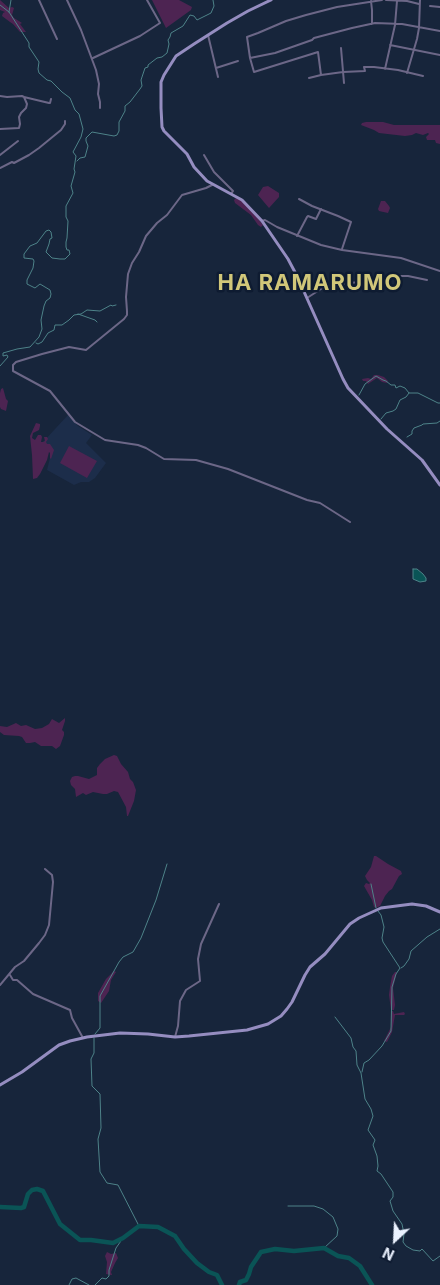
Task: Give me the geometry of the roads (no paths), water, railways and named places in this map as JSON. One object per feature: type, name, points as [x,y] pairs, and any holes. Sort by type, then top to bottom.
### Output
[{"type":"street","points":[[38,0],[57,39]]},
{"type":"street","points":[[67,0],[92,58],[99,84],[100,108]]},
{"type":"street","points":[[92,58],[140,36],[160,24],[147,0]]},
{"type":"street","points":[[271,0],[264,1],[176,56],[161,82],[161,123],[164,131],[187,154],[194,167],[207,181],[242,200],[262,221],[288,259],[348,388],[387,429],[422,460],[440,484]]},
{"type":"street","points":[[321,75],[318,52],[254,72],[246,37],[306,15],[337,7],[382,0]]},
{"type":"street","points":[[386,0],[407,1],[419,4]]},
{"type":"street","points":[[408,73],[419,28],[420,0]]},
{"type":"street","points":[[371,1],[372,24]]},
{"type":"street","points":[[385,69],[397,1]]},
{"type":"street","points":[[430,6],[440,8]]},
{"type":"street","points":[[250,58],[275,53],[314,38],[372,24],[402,24],[440,32]]},
{"type":"street","points":[[208,35],[218,77]]},
{"type":"street","points":[[390,46],[440,55]]},
{"type":"street","points":[[341,48],[344,83]]},
{"type":"street","points":[[216,68],[238,61]]},
{"type":"street","points":[[309,78],[343,72],[365,71],[364,68],[398,70],[424,76]]},
{"type":"street","points":[[0,96],[24,97],[49,103],[51,99]]},
{"type":"street","points":[[0,129],[16,129],[20,126],[18,117],[26,108],[24,97]]},
{"type":"street","points":[[0,168],[12,162],[14,163],[39,148],[61,130],[65,121]]},
{"type":"street","points":[[0,155],[18,141]]},
{"type":"street","points":[[204,155],[214,172],[233,191],[231,194]]},
{"type":"street","points":[[213,184],[182,195],[171,210],[146,236],[128,274],[127,315],[124,319],[86,350],[69,347],[42,354],[16,362],[13,365],[13,371],[50,391],[75,422],[105,440],[138,445],[164,459],[196,460],[228,469],[320,503],[350,522]]},
{"type":"street","points":[[299,199],[351,222],[342,250]]},
{"type":"street","points":[[297,236],[307,217],[316,220],[321,210]]},
{"type":"street","points":[[262,221],[264,220],[321,245],[342,250],[401,258],[440,271]]},
{"type":"street","points":[[307,298],[324,287],[336,284],[382,280],[395,276],[408,276],[426,280]]},
{"type":"street","points":[[0,985],[45,935],[49,925],[52,875],[45,869]]},
{"type":"street","points":[[175,1037],[180,1001],[186,990],[200,981],[198,959],[201,944],[219,904]]},
{"type":"street","points":[[0,1085],[22,1072],[59,1045],[83,1038],[120,1033],[175,1037],[247,1030],[268,1024],[287,1009],[310,967],[325,954],[350,924],[366,914],[381,908],[412,904],[426,906],[440,912]]},
{"type":"street","points":[[9,974],[13,980],[17,980],[33,994],[70,1010],[72,1018],[83,1038]]},
{"type":"waterway","points":[[9,12],[11,0]]},
{"type":"waterway","points":[[77,161],[85,157],[88,146],[86,138],[92,132],[117,135],[119,122],[125,111],[125,106],[142,86],[141,80],[145,68],[157,58],[167,53],[168,40],[171,33],[183,26],[190,15],[194,16],[197,20],[211,13],[214,6],[213,0]]},
{"type":"waterway","points":[[0,5],[9,12],[29,43],[29,47],[39,62],[39,73],[70,98],[75,110],[79,114],[83,129],[73,152],[76,156],[75,172],[71,186],[73,193],[66,206],[68,221],[66,247],[70,254],[65,259],[60,259],[52,258],[46,252],[52,238],[49,230],[46,231],[37,243],[30,246],[24,254],[24,258],[33,259],[34,261],[27,284],[35,288],[40,284],[50,290],[51,294],[44,306],[41,320],[42,329],[39,337],[30,347],[3,353],[3,356],[7,355],[8,357],[0,366]]},
{"type":"waterway","points":[[36,343],[42,342],[48,333],[54,330],[55,325],[62,325],[74,315],[81,314],[87,310],[100,311],[111,305],[116,305]]},
{"type":"waterway","points":[[78,314],[97,322]]},
{"type":"waterway","points":[[359,395],[365,384],[376,376],[391,385],[395,385],[396,388],[400,386],[409,393],[418,393],[440,403]]},
{"type":"waterway","points":[[381,419],[386,413],[396,409],[400,400],[409,393]]},
{"type":"waterway","points":[[407,437],[412,434],[414,428],[423,424],[440,421]]},
{"type":"waterway","points":[[95,1034],[100,1028],[100,996],[119,962],[123,957],[133,952],[141,938],[156,900],[167,864]]},
{"type":"waterway","points":[[371,884],[376,908]]},
{"type":"waterway","points":[[362,1072],[364,1063],[382,1046],[391,1031],[392,987],[400,968],[383,942],[384,927],[378,911]]},
{"type":"waterway","points":[[401,968],[409,959],[411,951],[440,929]]},
{"type":"waterway","points":[[335,1017],[351,1038],[356,1051],[357,1065],[361,1073],[365,1099],[373,1116],[368,1130],[375,1140],[373,1145],[377,1156],[377,1171],[393,1192],[393,1197],[390,1201],[393,1211],[402,1224],[403,1242],[413,1250],[420,1251],[422,1249],[433,1261],[440,1256]]},
{"type":"waterway","points":[[94,1038],[94,1053],[91,1059],[92,1086],[100,1094],[101,1128],[98,1139],[100,1172],[107,1183],[118,1185],[139,1226]]},
{"type":"waterway","points":[[0,1207],[24,1207],[28,1194],[32,1190],[43,1191],[60,1224],[80,1240],[113,1243],[139,1226],[158,1227],[175,1236],[197,1263],[209,1272],[217,1275],[222,1285]]},
{"type":"waterway","points":[[288,1206],[314,1206],[323,1209],[333,1217],[338,1229],[337,1236],[324,1248]]},
{"type":"waterway","points":[[95,1285],[102,1278],[106,1279],[109,1276],[116,1248],[123,1238]]},
{"type":"waterway","points":[[239,1285],[240,1282],[246,1280],[251,1267],[261,1252],[275,1249],[294,1251],[324,1248],[338,1256],[349,1258],[360,1266],[372,1285]]},
{"type":"waterway","points":[[69,1285],[72,1279],[76,1278],[89,1285]]},
{"type":"district","name":"HA RAMARUMO","points":[[310,283]]}]
